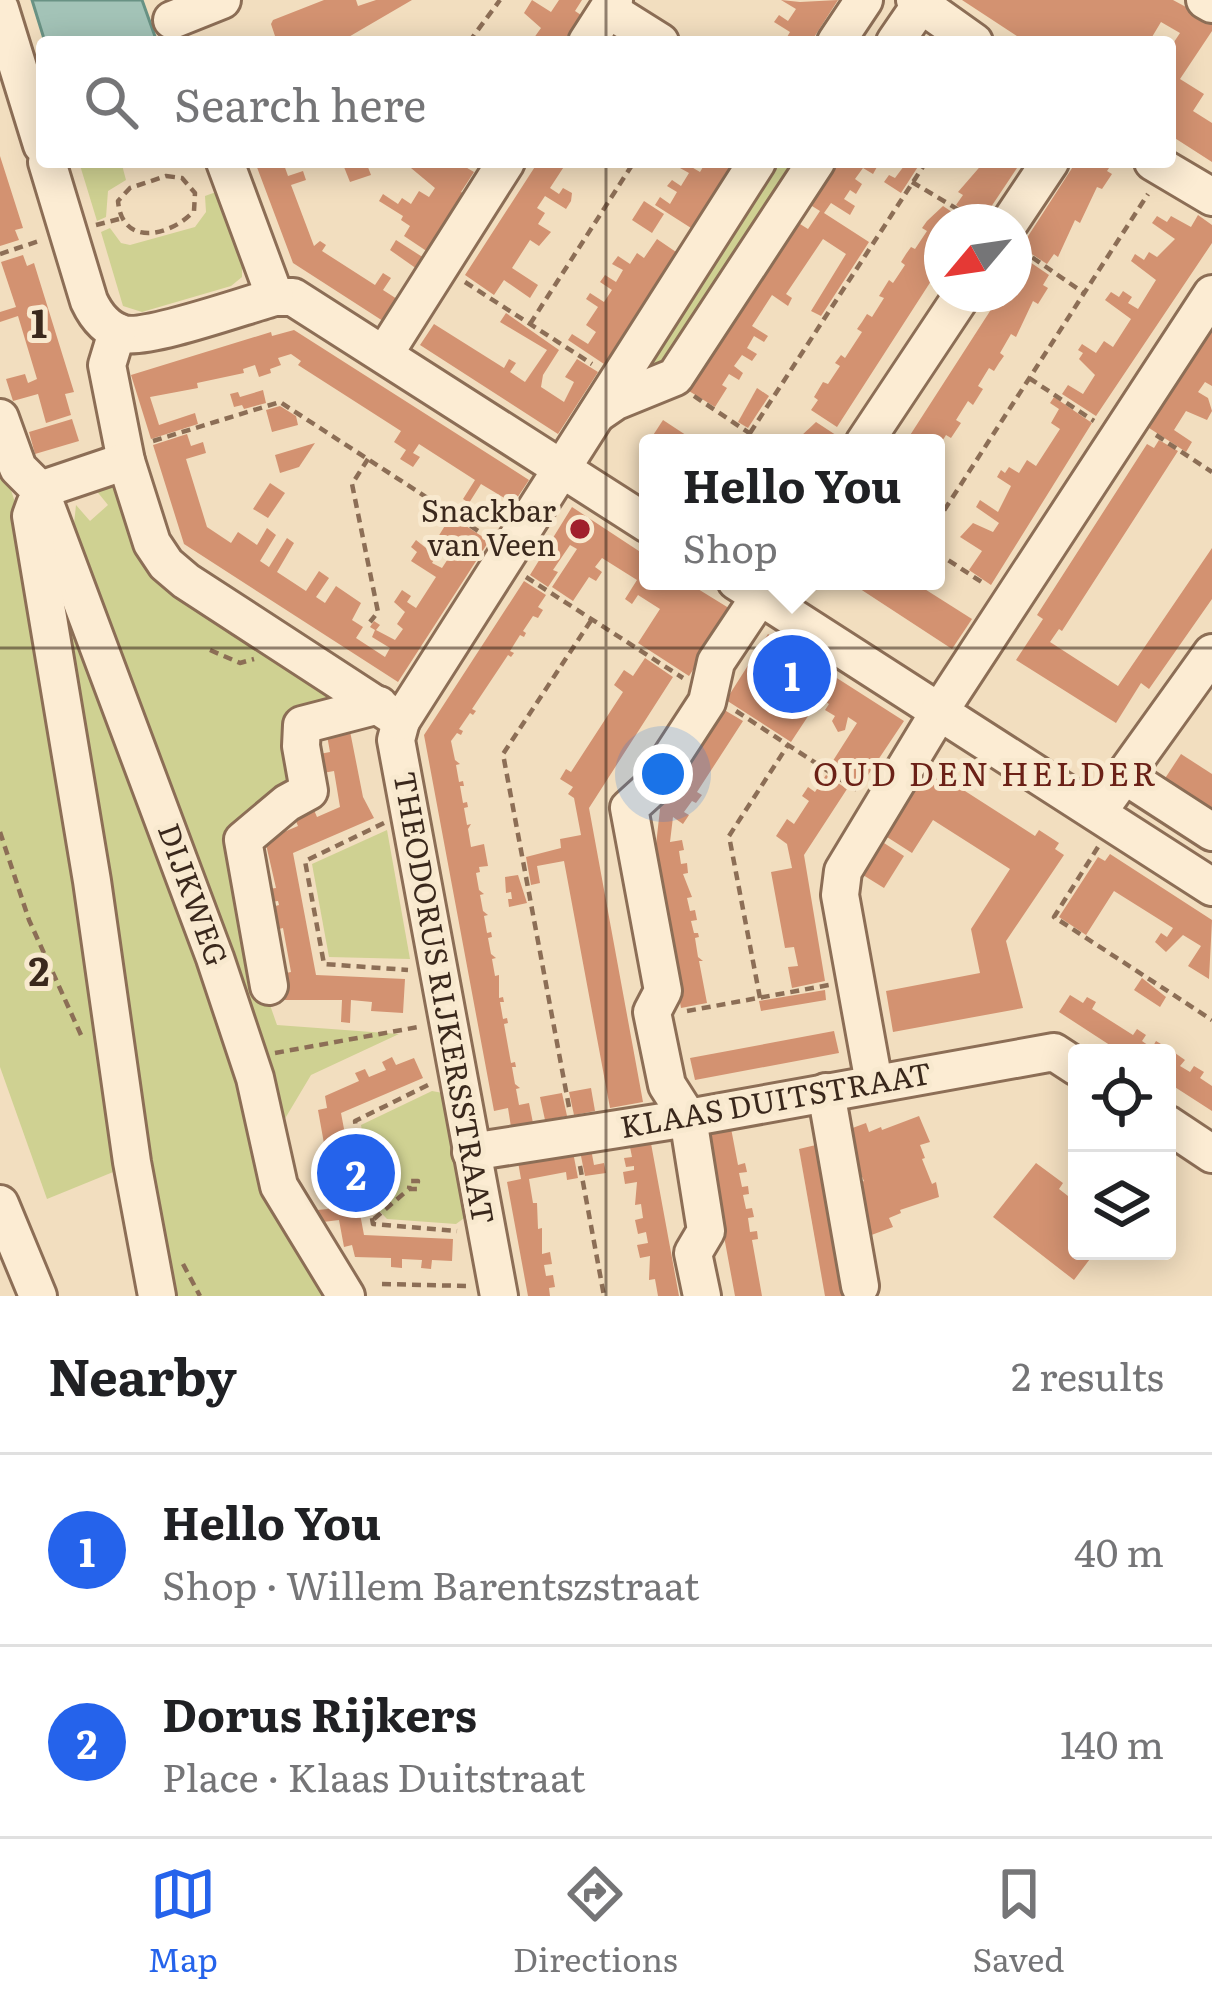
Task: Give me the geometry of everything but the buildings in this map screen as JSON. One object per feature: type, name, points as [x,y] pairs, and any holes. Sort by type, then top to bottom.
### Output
[{"type":"street","points":[[173,21],[221,0]]},
{"type":"street","points":[[840,36],[864,0]]},
{"type":"street","points":[[899,36],[918,2],[966,36]]},
{"type":"street","points":[[591,36],[611,5],[653,36]]},
{"type":"street","points":[[0,9],[36,126]]},
{"type":"street","points":[[49,168],[89,301],[100,320],[117,332],[141,334],[275,297],[304,302],[639,518]]},
{"type":"street","points":[[227,168],[275,297]]},
{"type":"street","points":[[385,353],[440,266],[489,168]]},
{"type":"street","points":[[269,986],[243,841],[287,803],[309,791],[302,725],[390,714],[503,561],[753,168]]},
{"type":"street","points":[[594,416],[616,400],[675,377],[813,168]]},
{"type":"street","points":[[1022,204],[1046,168]]},
{"type":"street","points":[[1164,168],[1212,197]]},
{"type":"street","points":[[874,1083],[840,896],[843,871],[939,712],[1212,294]]},
{"type":"street","points":[[870,434],[951,312]]},
{"type":"street","points":[[117,332],[107,365],[126,461],[152,543],[166,564],[390,714]]},
{"type":"street","name":"DIJKWEG","points":[[0,418],[18,467],[40,490],[185,872],[249,1058],[278,1186],[346,1296]]},
{"type":"street","points":[[126,461],[40,490],[31,516],[157,1296]]},
{"type":"street","points":[[702,1296],[693,1253],[706,1231],[688,1118],[667,1084],[652,1012],[663,992],[629,808],[651,788],[707,702],[716,662],[753,590]]},
{"type":"street","points":[[761,590],[939,712],[1212,886]]},
{"type":"street","points":[[1106,818],[1124,775],[1212,653]]},
{"type":"street","name":"THEODORUS RIJKERSSTRAAT","points":[[390,714],[498,1289]]},
{"type":"street","points":[[1124,775],[1212,832]]},
{"type":"street","name":"KLAAS DUITSTRAAT","points":[[471,1152],[1054,1052],[1068,1061]]},
{"type":"street","points":[[826,1092],[860,1286]]},
{"type":"street","points":[[1176,1130],[1212,1154]]},
{"type":"street","points":[[0,1204],[38,1296]]},
{"type":"path","points":[[474,36],[500,0]]},
{"type":"path","points":[[530,324],[630,168]]},
{"type":"path","points":[[669,380],[750,433],[922,168]]},
{"type":"path","points":[[945,509],[1084,293],[1157,168]]},
{"type":"path","points":[[166,176],[182,178],[195,193],[194,211],[185,221],[142,234],[129,230],[119,219],[118,202],[130,188],[166,176]]},
{"type":"path","points":[[912,182],[949,204]]},
{"type":"path","points":[[1032,257],[1084,293]]},
{"type":"path","points":[[440,266],[617,380]]},
{"type":"path","points":[[1030,378],[1212,472]]},
{"type":"path","points":[[126,461],[138,446],[280,402],[493,540],[503,561],[683,678],[707,702],[724,704],[882,806]]},
{"type":"path","points":[[368,459],[352,484],[378,612],[370,622]]},
{"type":"path","points":[[945,558],[1011,602]]},
{"type":"path","points":[[592,619],[503,754],[604,1296]]},
{"type":"path","points":[[760,998],[728,836],[788,746]]},
{"type":"path","points":[[409,810],[305,861],[324,964],[438,973]]},
{"type":"path","points":[[1106,818],[1054,917],[1212,1020]]},
{"type":"path","points":[[652,1012],[670,1014],[856,981]]},
{"type":"path","points":[[249,1058],[447,1022]]},
{"type":"path","points":[[456,1072],[355,1121],[373,1224],[487,1233]]},
{"type":"path","points":[[373,1221],[410,1189]]},
{"type":"path","points":[[382,1283],[498,1289]]},
{"type":"green space","points":[[81,168],[123,168],[126,180],[108,191],[106,217],[97,221]]},
{"type":"green space","points":[[772,168],[797,168],[669,369],[635,387]]},
{"type":"green space","points":[[216,192],[242,262],[242,277],[231,286],[142,312],[123,306],[101,232],[110,228],[121,243],[130,245],[195,227],[206,212],[205,196]]},
{"type":"green space","points":[[0,456],[22,524],[123,1168],[47,1199],[0,1067]]},
{"type":"green space","points":[[112,482],[123,488],[131,511],[355,703],[283,720],[300,793],[232,832],[263,985],[277,1025],[399,1034],[311,1075],[280,1127],[73,533],[76,505],[90,521],[108,505],[95,489]]},
{"type":"green space","points":[[46,536],[226,1044],[257,1143],[269,1202],[327,1296],[163,1296]]},
{"type":"green space","points":[[387,830],[410,959],[329,957],[312,864]]},
{"type":"green space","points":[[432,1091],[443,1093],[467,1216],[456,1224],[387,1219],[374,1205],[361,1125]]},
{"type":"shaded area","points":[[32,0],[142,0],[155,36],[43,36]]},
{"type":"place","name":"Snackbar van Veen","points":[[580,529]]},
{"type":"place","name":"Hello You","points":[[792,674]]},
{"type":"place","name":"Dorus Rijkers","points":[[356,1173]]},
{"type":"district","name":"OUD DEN HELDER","points":[[986,774]]}]
